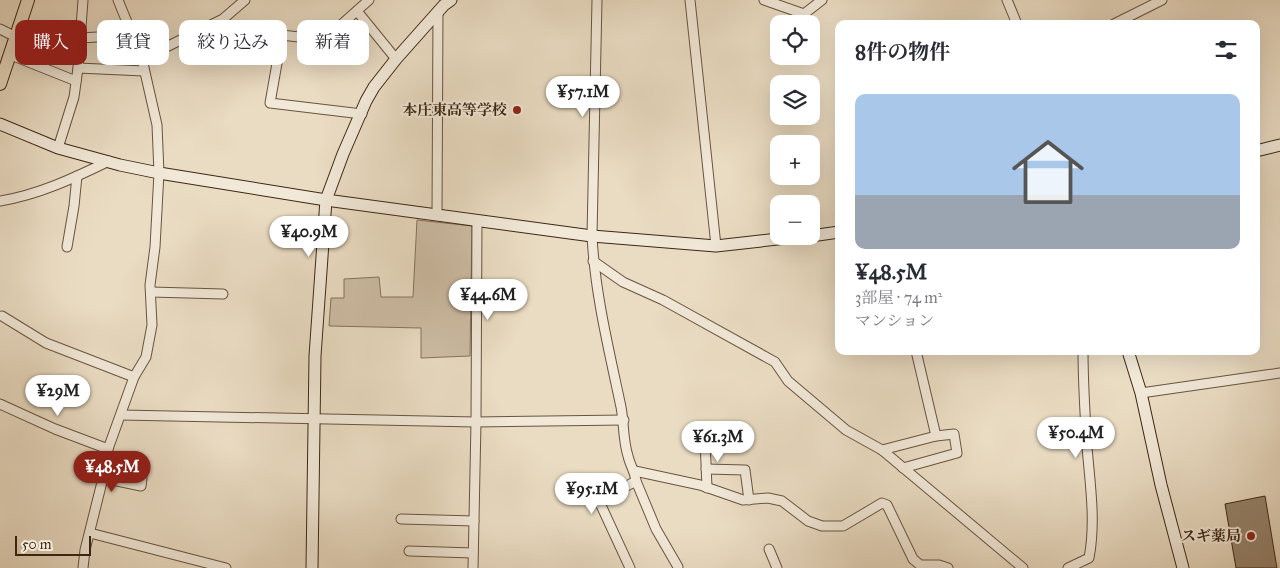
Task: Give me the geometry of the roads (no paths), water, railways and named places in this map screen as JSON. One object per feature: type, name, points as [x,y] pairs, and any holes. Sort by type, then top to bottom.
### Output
[{"type":"main road","points":[[22,20],[28,0]]},
{"type":"main road","points":[[0,84],[15,41]]},
{"type":"street","points":[[81,20],[83,0]]},
{"type":"street","points":[[118,0],[127,20]]},
{"type":"street","points":[[169,46],[223,19],[245,0]]},
{"type":"street","points":[[362,114],[270,103],[282,35],[324,40],[369,0]]},
{"type":"street","points":[[312,568],[315,356],[326,200],[343,154],[374,87],[438,11],[451,0]]},
{"type":"street","points":[[597,0],[592,236],[597,294],[624,420],[628,456],[656,529],[678,567]]},
{"type":"street","points":[[690,0],[716,246]]},
{"type":"street","points":[[764,0],[804,14],[822,0]]},
{"type":"street","points":[[1007,0],[1015,20]]},
{"type":"street","points":[[1122,20],[1162,0]]},
{"type":"street","points":[[357,11],[396,59]]},
{"type":"street","points":[[437,214],[438,11]]},
{"type":"street","points":[[0,29],[15,36]]},
{"type":"street","points":[[11,55],[76,82]]},
{"type":"street","points":[[58,148],[74,97],[78,65]]},
{"type":"street","points":[[83,568],[85,550],[103,478],[108,449],[134,377],[146,357],[152,325],[151,292],[159,173],[157,125],[143,65]]},
{"type":"street","points":[[78,68],[144,71]]},
{"type":"street","points":[[0,124],[58,148],[109,162],[159,173],[326,200],[592,236],[716,246],[770,240]]},
{"type":"street","points":[[1260,150],[1280,145]]},
{"type":"street","points":[[0,202],[19,198],[109,162]]},
{"type":"street","points":[[66,247],[74,206],[77,176]]},
{"type":"street","points":[[473,568],[477,220]]},
{"type":"street","points":[[820,235],[835,233]]},
{"type":"street","points":[[593,261],[623,282],[663,300],[776,362],[788,381],[846,430],[882,450],[1023,568]]},
{"type":"street","points":[[151,292],[223,294]]},
{"type":"street","points":[[2,316],[46,343],[134,377]]},
{"type":"street","points":[[917,355],[936,436]]},
{"type":"street","points":[[1068,568],[1089,558],[1092,539],[1083,355]]},
{"type":"street","points":[[1129,355],[1141,393],[1161,485],[1182,568]]},
{"type":"street","points":[[1141,393],[1280,373]]},
{"type":"street","points":[[0,404],[55,429],[108,449]]},
{"type":"street","points":[[121,415],[476,422],[624,420]]},
{"type":"street","points":[[882,450],[936,436],[954,434],[957,453],[903,468]]},
{"type":"street","points":[[705,439],[707,488]]},
{"type":"street","points":[[706,469],[745,470],[749,500]]},
{"type":"street","points":[[635,471],[707,488],[743,500],[768,498],[782,501],[808,521],[822,526],[843,526],[882,503],[887,505],[913,559],[920,565],[939,565],[948,568]]},
{"type":"street","points":[[103,478],[141,486],[142,478]]},
{"type":"street","points":[[630,568],[599,501],[636,481]]},
{"type":"street","points":[[401,519],[474,521]]},
{"type":"street","points":[[90,533],[226,568]]},
{"type":"street","points":[[769,548],[777,568]]},
{"type":"street","points":[[409,551],[473,553]]},
{"type":"place","name":"本庄東高等学校","points":[[517,110]]},
{"type":"place","name":"スギ薬局","points":[[1251,536]]}]
